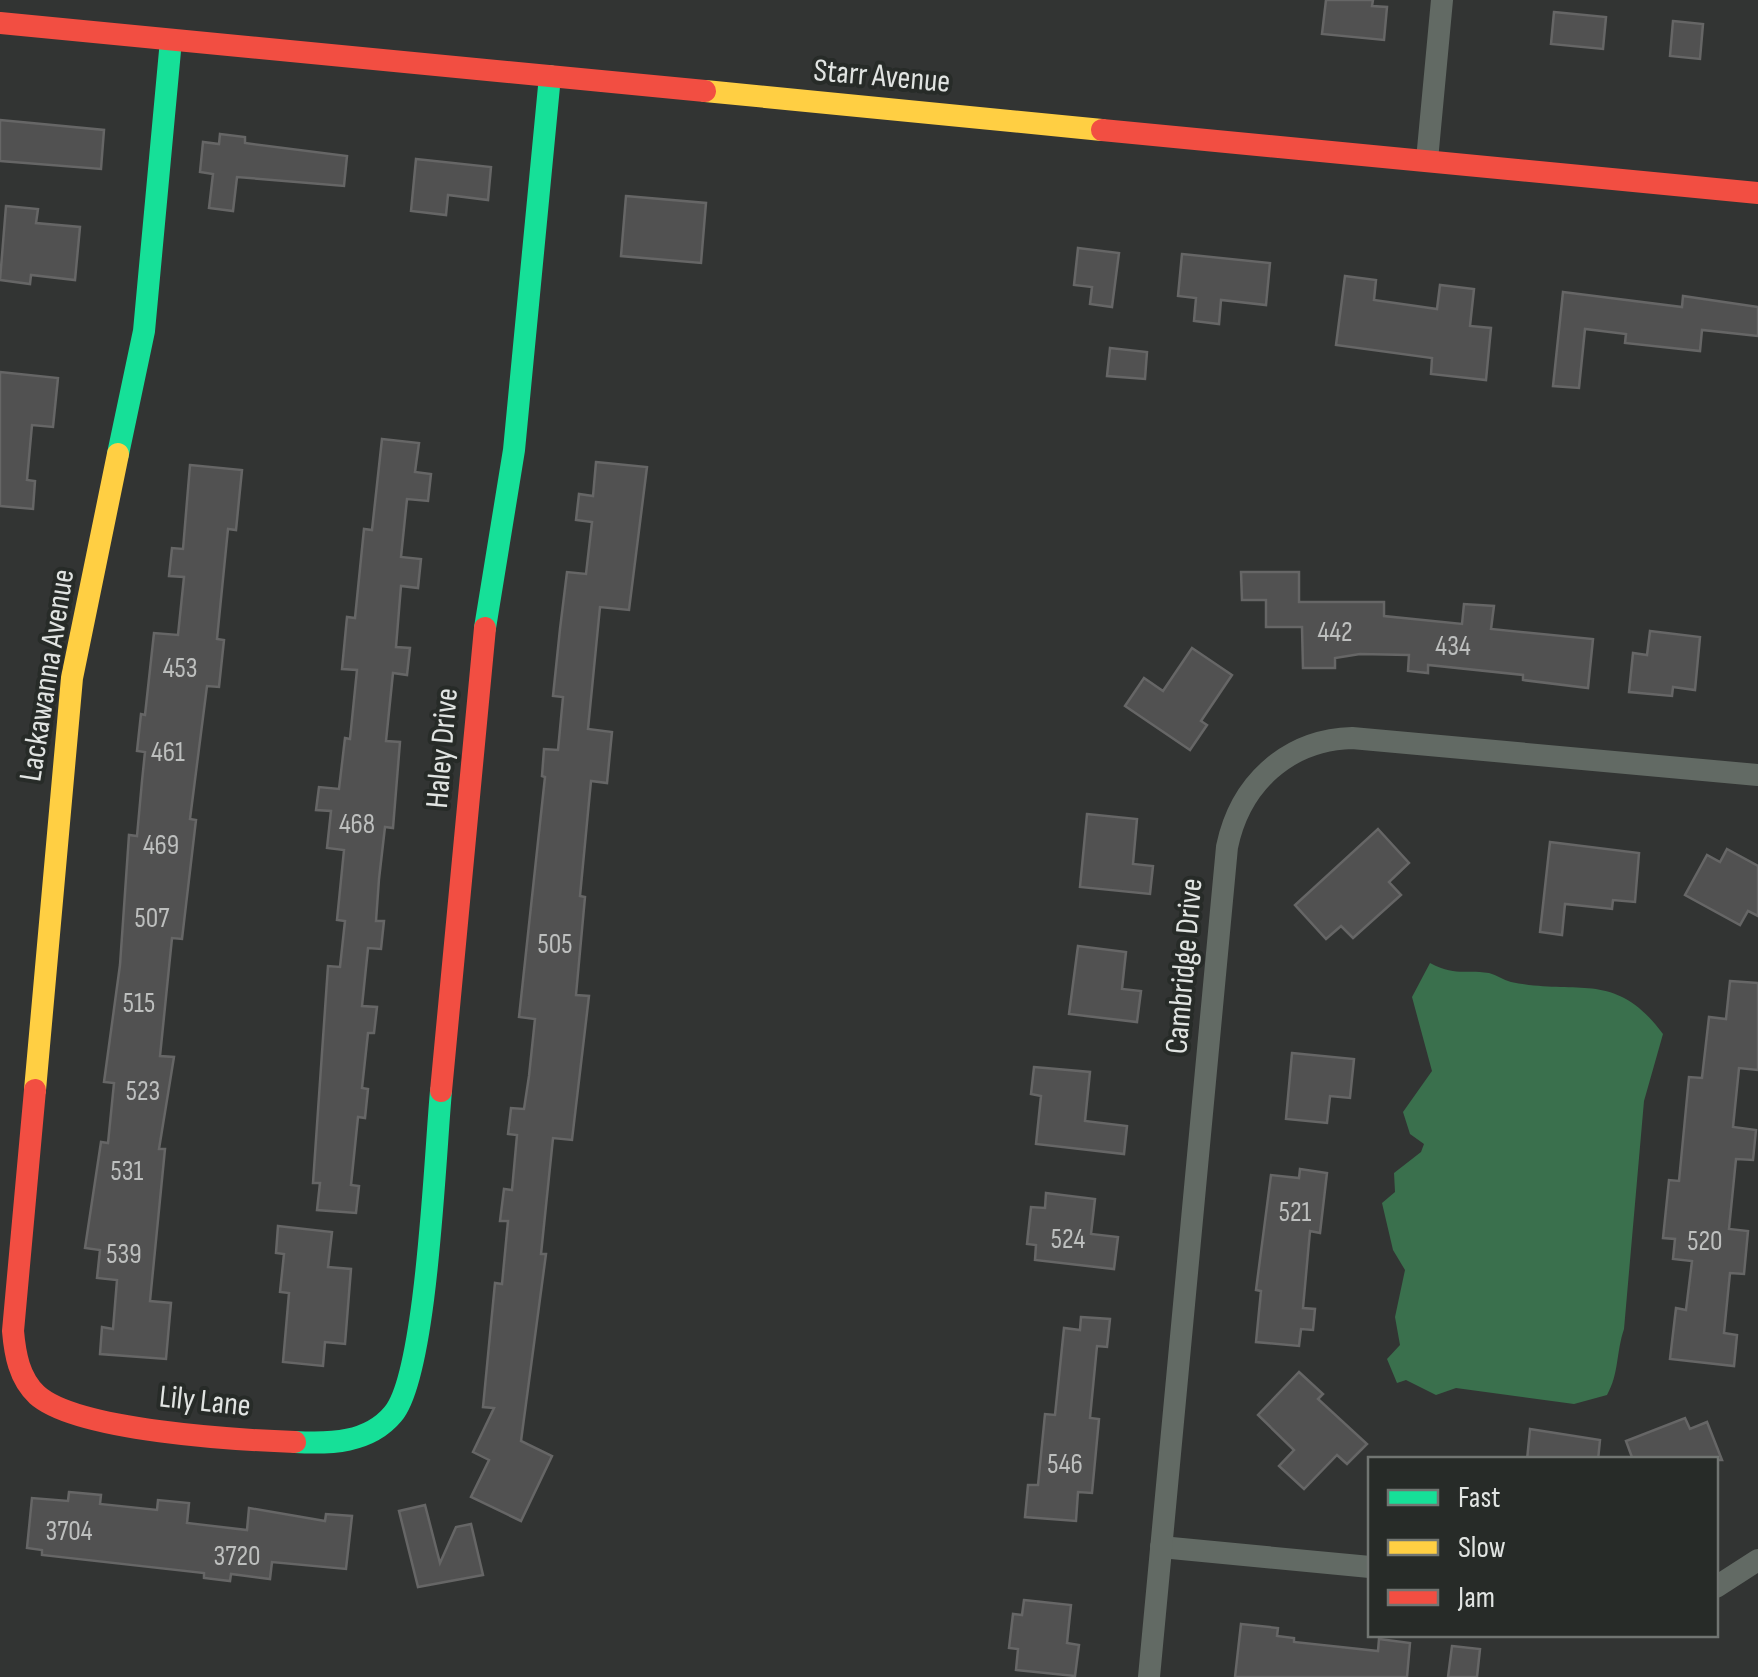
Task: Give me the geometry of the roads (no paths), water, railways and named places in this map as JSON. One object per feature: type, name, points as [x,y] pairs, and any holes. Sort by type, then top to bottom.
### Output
[{"type":"street","points":[[1427,160],[1442,0]]},
{"type":"street","name":"Starr Avenue","points":[[0,23],[1758,193]]},
{"type":"street","name":"Lackawanna Avenue","points":[[25,1381],[14,1350],[14,1294],[70,696],[140,361],[172,40]]},
{"type":"street","name":"Haley Drive","points":[[386,1421],[406,1394],[418,1337],[485,629],[514,450],[550,76]]},
{"type":"street","name":"Cambridge Drive","points":[[1148,1677],[1227,847],[1238,812],[1252,787],[1292,753],[1338,738],[1758,776]]},
{"type":"street","name":"Lily Lane","points":[[25,1381],[61,1410],[115,1424],[318,1443],[356,1438],[386,1421]]},
{"type":"street","points":[[1161,1547],[1368,1566]]},
{"type":"street","points":[[1718,1585],[1758,1560]]}]
